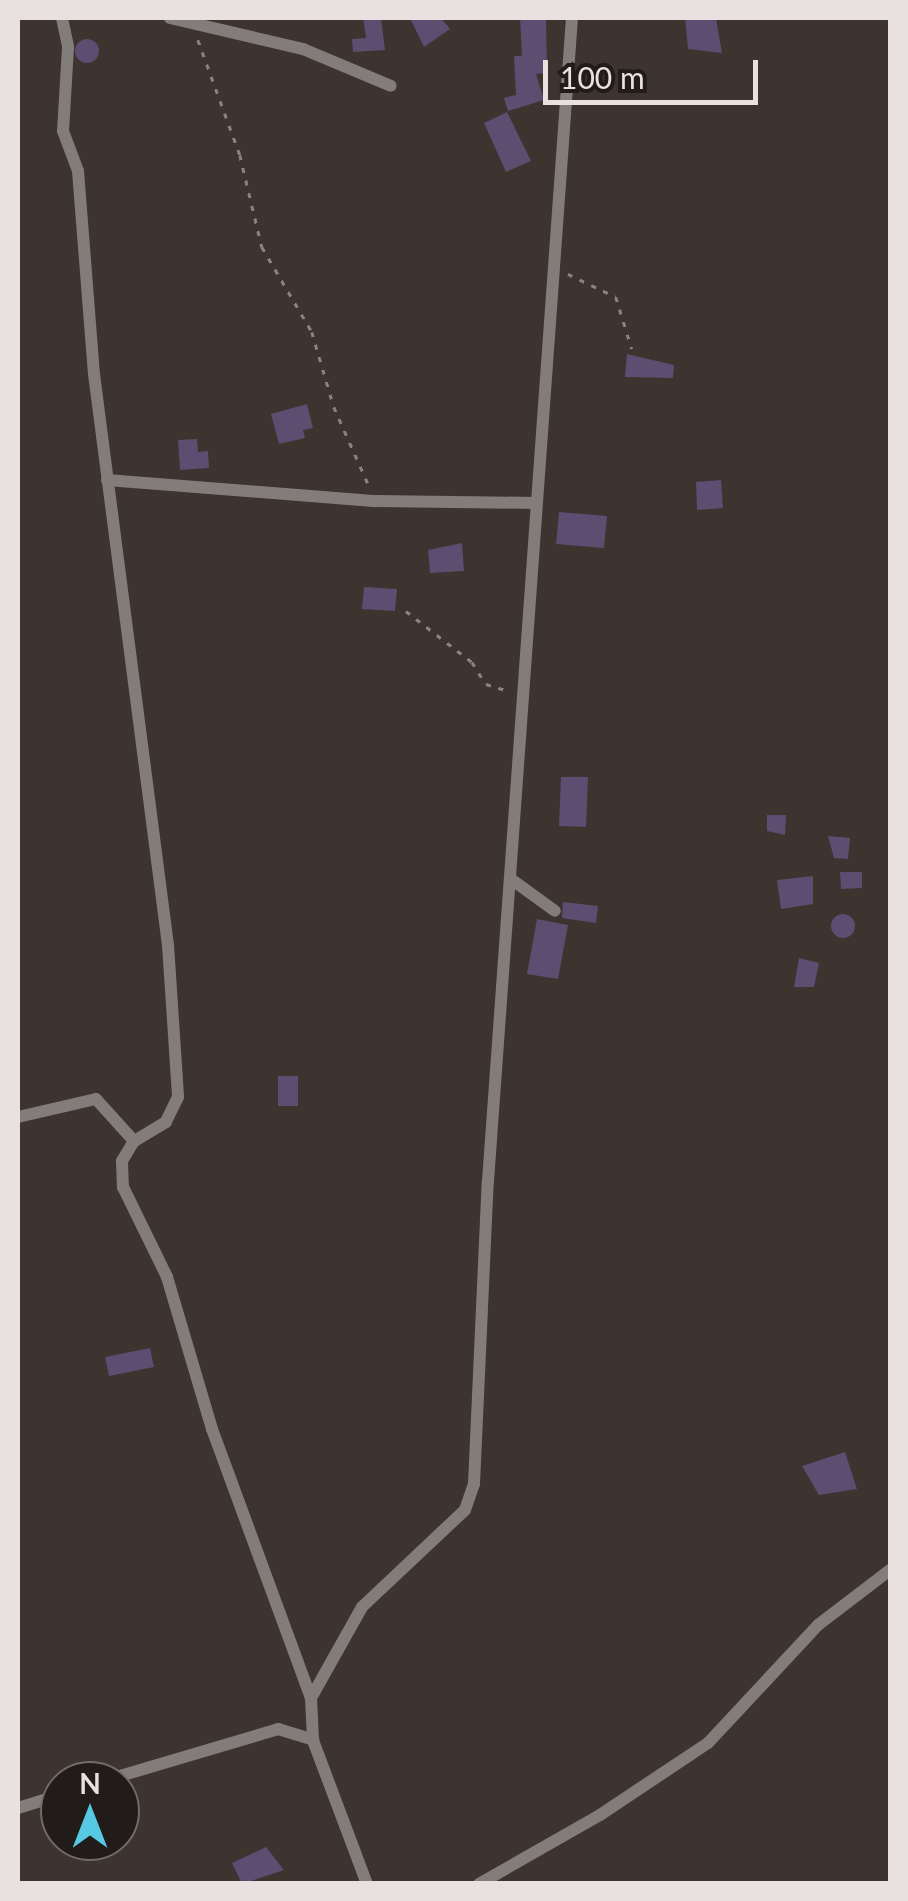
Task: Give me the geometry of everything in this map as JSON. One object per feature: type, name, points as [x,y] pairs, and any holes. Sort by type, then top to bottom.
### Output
[{"type":"street","points":[[62,18],[68,47],[63,132],[78,171],[107,480],[168,944],[178,1097],[166,1122],[134,1141],[122,1161],[123,1187],[167,1277],[212,1429],[311,1698],[313,1740],[367,1884]]},
{"type":"street","points":[[311,1698],[362,1607],[466,1510],[474,1484],[476,1363],[572,18]]},
{"type":"street","points":[[174,20],[303,49],[391,86]]},
{"type":"street","points":[[107,480],[376,501],[536,503]]},
{"type":"street","points":[[511,879],[555,911]]},
{"type":"street","points":[[18,1117],[96,1099],[124,1122],[134,1141]]},
{"type":"street","points":[[479,1884],[600,1815],[708,1742],[818,1625],[890,1570]]},
{"type":"street","points":[[140,1770],[278,1729],[313,1740]]},
{"type":"path","points":[[174,20],[206,51],[257,235],[312,332],[344,433],[376,501]]},
{"type":"path","points":[[552,260],[616,297],[632,348]]},
{"type":"path","points":[[406,611],[472,662],[491,688],[526,693]]},
{"type":"building","points":[[363,18],[381,18],[385,50],[353,52],[352,39],[366,38]]},
{"type":"building","points":[[410,18],[441,18],[450,29],[424,47]]},
{"type":"building","points":[[520,18],[546,18],[547,73],[536,74],[544,100],[508,111],[504,98],[516,95],[514,56],[522,56]]},
{"type":"building","points":[[685,18],[716,18],[722,53],[688,49]]},
{"type":"building","points":[[87,39],[99,51],[87,63],[75,51]]},
{"type":"building","points":[[507,112],[531,161],[506,172],[484,123]]},
{"type":"building","points":[[627,354],[674,365],[673,378],[625,377]]},
{"type":"building","points":[[307,404],[313,428],[303,430],[305,438],[279,444],[271,414]]},
{"type":"building","points":[[197,439],[198,452],[208,451],[209,468],[180,470],[178,440]]},
{"type":"building","points":[[721,480],[723,508],[697,510],[696,482]]},
{"type":"building","points":[[559,512],[607,516],[604,548],[556,544]]},
{"type":"building","points":[[462,543],[464,571],[430,573],[428,550]]},
{"type":"building","points":[[364,587],[397,589],[395,611],[362,609]]},
{"type":"building","points":[[561,777],[588,777],[586,827],[559,826]]},
{"type":"building","points":[[767,815],[786,815],[785,835],[767,831]]},
{"type":"building","points":[[828,836],[850,838],[848,859],[834,858]]},
{"type":"building","points":[[840,872],[862,872],[862,888],[841,889]]},
{"type":"building","points":[[813,876],[813,904],[781,909],[777,880]]},
{"type":"building","points":[[563,902],[598,906],[596,923],[562,918]]},
{"type":"building","points":[[843,914],[855,926],[843,938],[831,926]]},
{"type":"building","points":[[537,919],[568,925],[558,979],[527,974]]},
{"type":"building","points":[[799,958],[819,963],[814,987],[794,987]]},
{"type":"building","points":[[278,1076],[298,1076],[298,1106],[278,1106]]},
{"type":"building","points":[[150,1348],[154,1367],[109,1376],[105,1357]]},
{"type":"building","points":[[845,1452],[857,1489],[819,1495],[802,1466]]},
{"type":"building","points":[[266,1847],[284,1870],[242,1884],[232,1863]]}]
